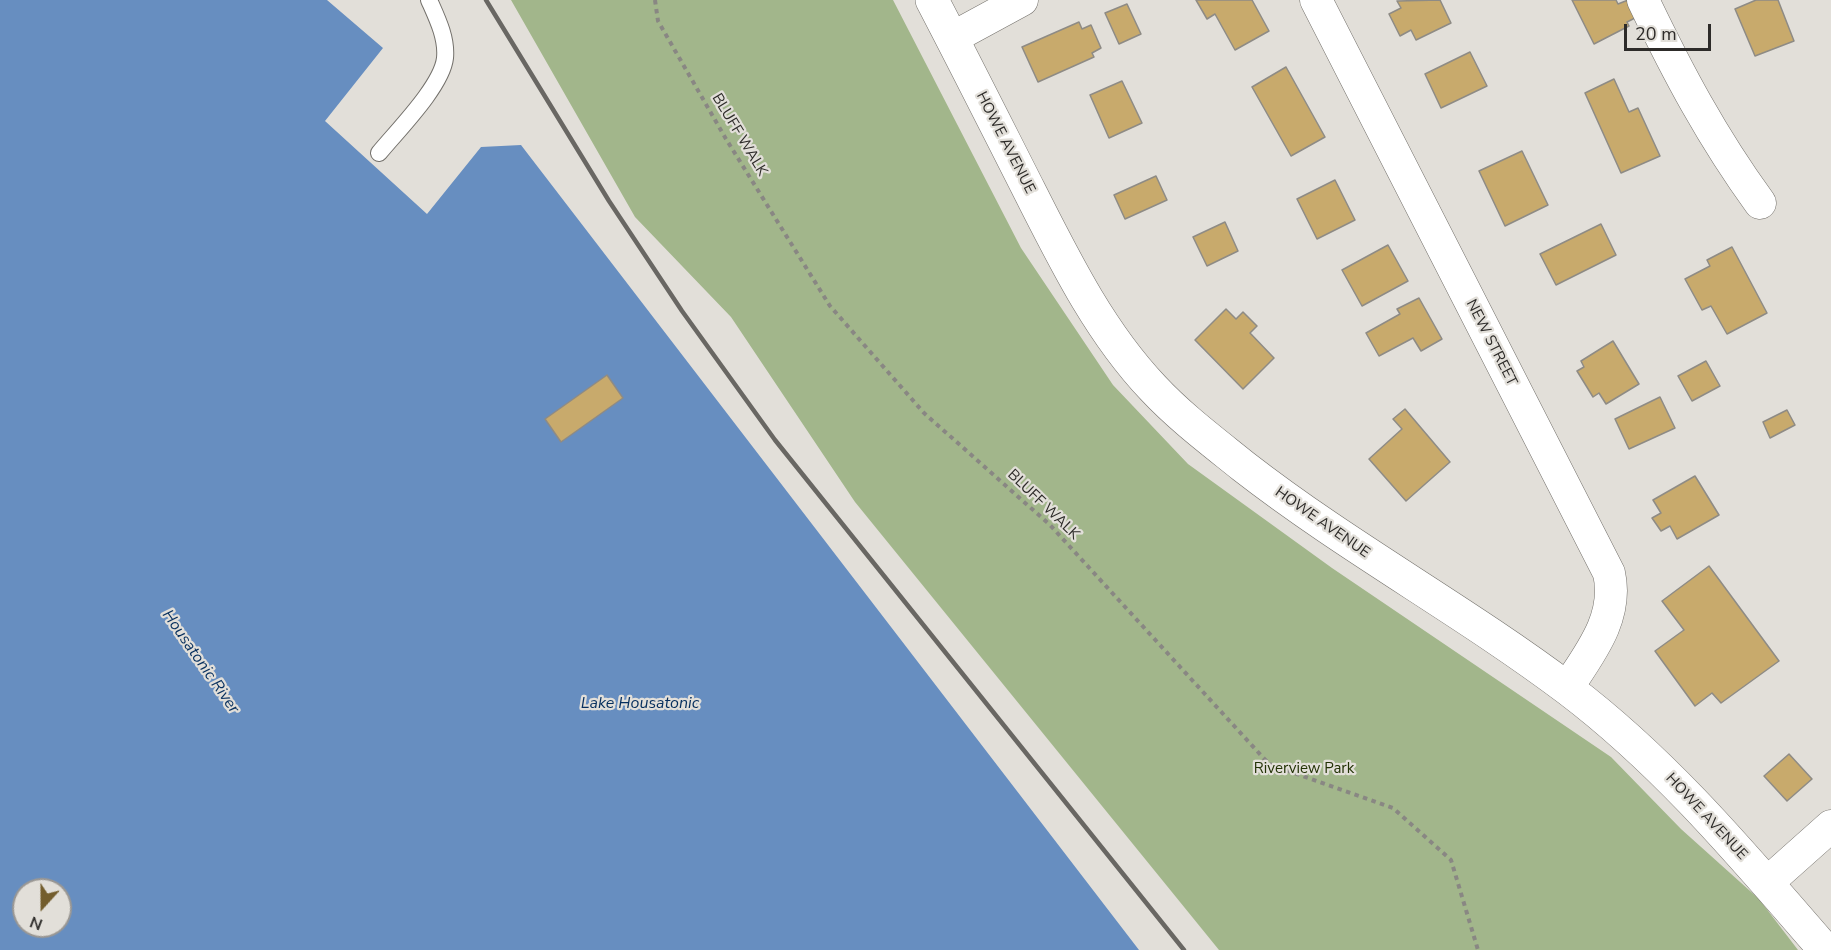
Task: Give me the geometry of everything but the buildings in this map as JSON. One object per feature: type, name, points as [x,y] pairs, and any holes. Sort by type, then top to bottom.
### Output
[{"type":"main road","name":"HOWE AVENUE","points":[[932,0],[1080,285],[1111,335],[1151,386],[1193,427],[1303,513],[1567,688],[1611,723],[1678,784],[1825,950]]},
{"type":"street","points":[[952,38],[1022,0]]},
{"type":"street","name":"NEW STREET","points":[[1316,0],[1609,573],[1612,585],[1609,614],[1593,647],[1567,688]]},
{"type":"street","points":[[1643,0],[1676,68],[1722,151],[1760,203]]},
{"type":"street","points":[[1767,883],[1831,826]]},
{"type":"lane","points":[[379,153],[436,81],[445,59],[443,35],[429,0]]},
{"type":"path","name":"BLUFF WALK","points":[[655,0],[658,21],[726,139],[831,306],[924,413],[1050,525],[1269,764],[1393,808],[1451,860],[1478,950]]},
{"type":"green space","name":"Riverview Park","points":[[511,0],[893,0],[1021,248],[1113,385],[1188,464],[1332,568],[1611,757],[1681,829],[1759,899],[1798,950],[1219,950],[855,502],[731,317],[635,217]]},
{"type":"water","points":[[0,0],[327,0],[383,48],[325,121],[427,214],[481,147],[521,145],[1139,950],[0,950]]},
{"type":"railway","points":[[486,0],[609,201],[682,311],[775,440],[1184,950]]},
{"type":"water label","name":"Housatonic River","points":[[200,662]]},
{"type":"water label","name":"Lake Housatonic","points":[[640,704]]}]
